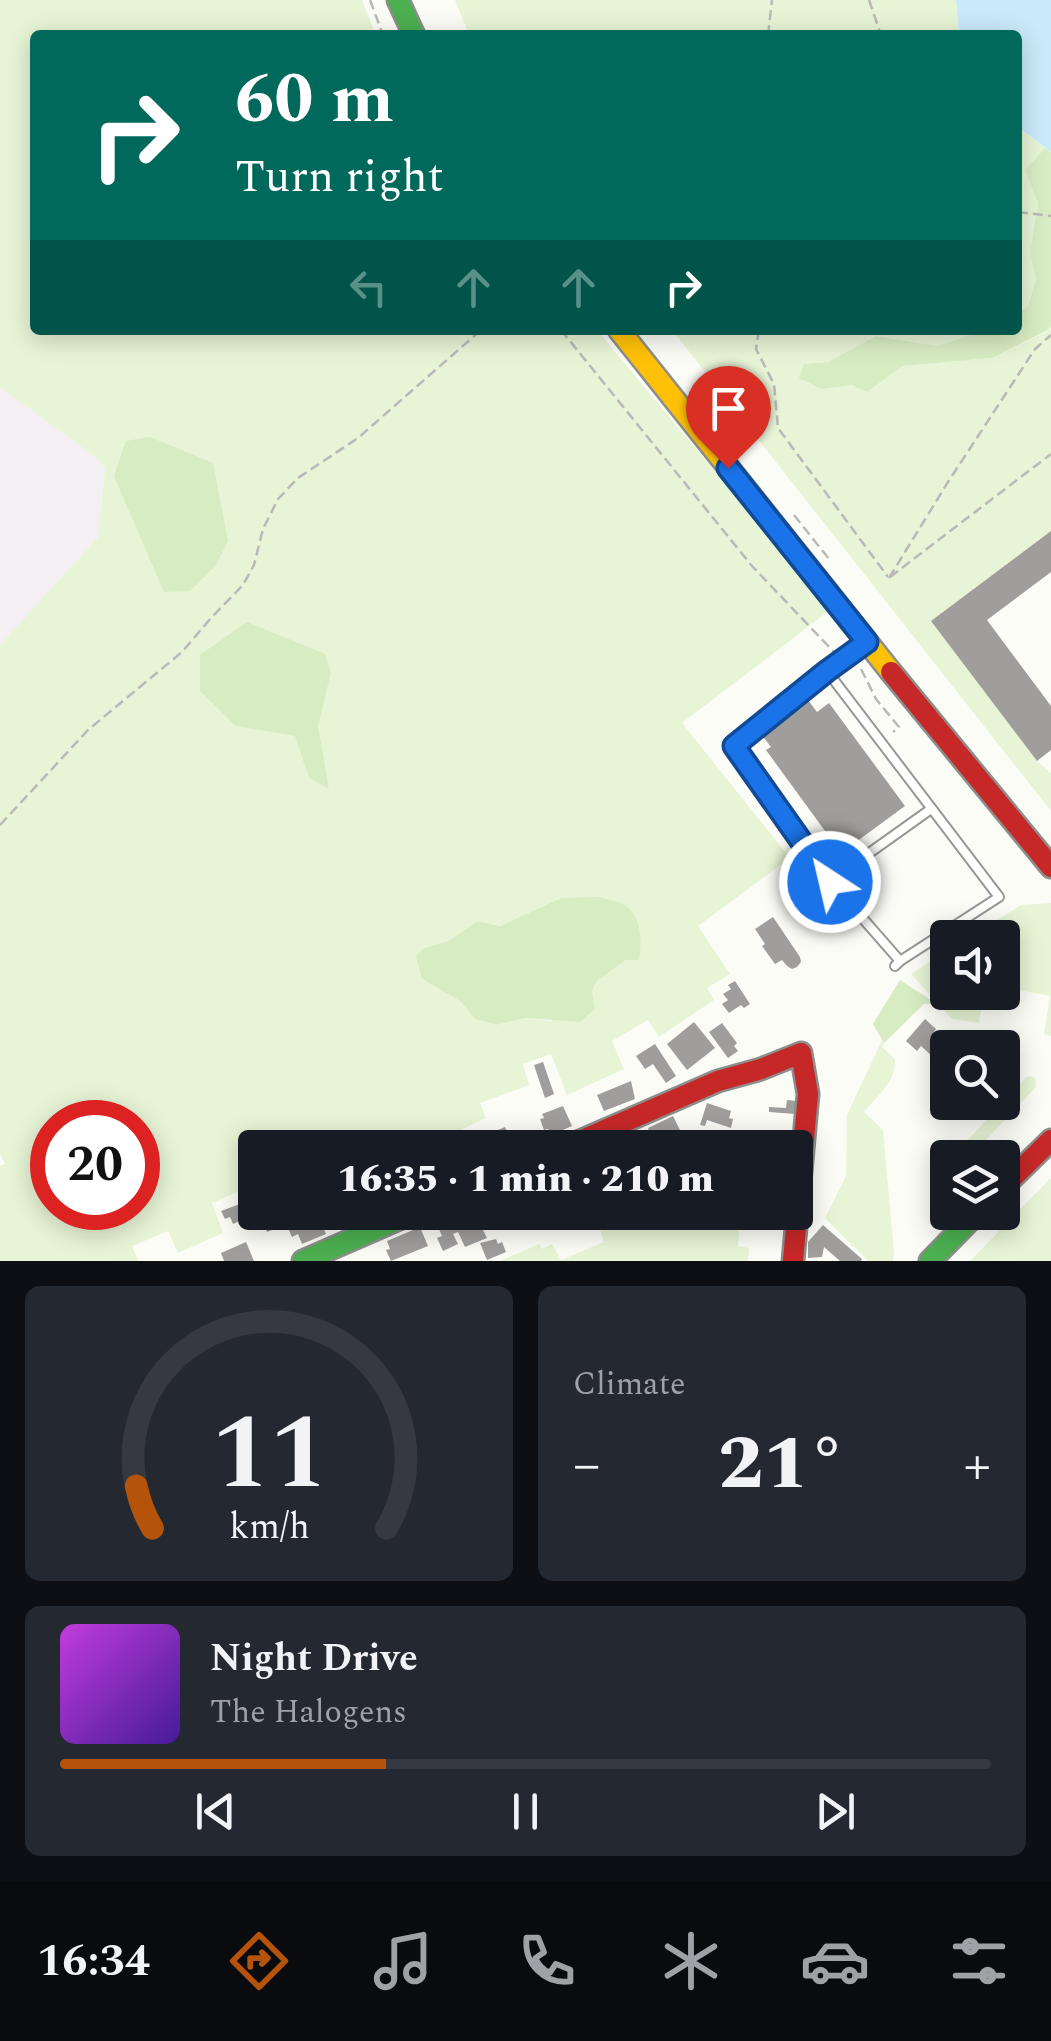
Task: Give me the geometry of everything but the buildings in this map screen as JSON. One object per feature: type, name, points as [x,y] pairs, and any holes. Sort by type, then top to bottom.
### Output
[{"type":"main road","points":[[398,0],[412,30]]},
{"type":"main road","points":[[623,335],[1051,867]]},
{"type":"main road","points":[[605,1130],[718,1081],[801,1053],[808,1094],[805,1130]]},
{"type":"main road","points":[[1020,1170],[1051,1140]]},
{"type":"main road","points":[[303,1261],[373,1230]]},
{"type":"main road","points":[[794,1261],[797,1230]]},
{"type":"main road","points":[[930,1261],[960,1230]]},
{"type":"lane","points":[[827,671],[998,897],[898,964],[830,882],[734,746],[827,671],[869,645]]},
{"type":"lane","points":[[830,882],[930,809]]},
{"type":"path","points":[[370,0],[381,30]]},
{"type":"path","points":[[769,30],[772,0]]},
{"type":"path","points":[[869,0],[879,30]]},
{"type":"path","points":[[1022,212],[1051,216]]},
{"type":"path","points":[[0,825],[88,730],[182,652],[243,585],[278,499],[298,478],[358,438],[475,335]]},
{"type":"path","points":[[565,335],[752,566],[841,661]]},
{"type":"path","points":[[758,335],[756,349],[774,384],[778,428],[889,578]]},
{"type":"path","points":[[889,578],[1035,349],[1051,336]]},
{"type":"path","points":[[889,578],[1051,454]]},
{"type":"path","points":[[869,645],[857,660],[876,699],[899,727],[880,742]]},
{"type":"shaded area","points":[[0,387],[105,468],[98,537],[0,645]]},
{"type":"green space","points":[[0,0],[362,0],[374,30],[30,30],[30,335],[601,335],[830,610],[682,723],[790,858],[698,926],[730,974],[707,988],[714,1000],[659,1037],[648,1020],[612,1041],[624,1069],[567,1095],[551,1054],[523,1064],[529,1085],[480,1103],[486,1118],[460,1130],[238,1130],[238,1192],[212,1203],[223,1233],[178,1253],[168,1231],[132,1246],[138,1261],[0,1261],[0,1166],[5,1164],[0,1154],[0,645],[98,537],[105,468],[0,387]],"holes":[[[331,673],[317,726],[329,788],[309,778],[296,736],[236,726]],[[561,898],[626,960],[551,1021],[525,1018],[496,1025],[475,1019],[460,1001],[422,979],[424,948],[448,941],[478,921],[500,926]]]},
{"type":"green space","points":[[455,0],[956,0],[959,30],[467,30]]},
{"type":"green space","points":[[1022,130],[1045,148],[1025,170],[1038,203],[1030,253],[1036,279],[1028,306],[1022,311]]},
{"type":"green space","points":[[1045,148],[1051,152],[1048,330],[992,358],[903,366],[867,392],[852,385],[822,389],[799,378],[804,364],[828,362],[876,336],[938,346],[970,335],[1022,335],[1022,311],[1028,306],[1036,279],[1030,253],[1038,203],[1025,170]]},
{"type":"green space","points":[[1051,326],[1051,531],[932,621],[1037,761],[1051,773],[1051,811],[676,335],[970,335],[938,346],[876,336],[828,362],[804,364],[822,389],[852,385],[867,392],[903,366],[992,358]]},
{"type":"green space","points":[[150,437],[213,463],[228,541],[216,565],[190,591],[164,592],[114,476],[126,441]]},
{"type":"green space","points":[[247,622],[325,654],[331,673],[318,726],[329,789],[309,778],[295,736],[236,726],[200,691],[200,655]]},
{"type":"green space","points":[[598,897],[623,904],[634,914],[640,937],[639,960],[626,960],[597,981],[592,991],[595,1009],[580,1022],[525,1018],[496,1025],[475,1019],[460,1001],[422,979],[416,956],[424,948],[448,941],[478,921],[500,926],[561,898]]},
{"type":"green space","points":[[1051,903],[1051,1036],[1044,1034],[1050,996],[1020,990],[1020,920],[997,920],[1021,905]]},
{"type":"green space","points":[[930,962],[930,995],[911,974]]},
{"type":"green space","points":[[900,980],[930,999],[930,1004],[924,1004],[884,1043],[873,1024]]},
{"type":"green space","points":[[944,1010],[981,1010],[979,1023],[952,1019]]},
{"type":"green space","points":[[882,1040],[882,1047],[895,1059],[893,1075],[864,1112],[883,1130],[894,1253],[893,1261],[868,1261],[825,1218],[846,1176],[847,1115]]},
{"type":"green space","points":[[1026,1077],[1035,1078],[1036,1087],[1020,1104],[1020,1083]]},
{"type":"green space","points":[[986,1120],[1005,1120],[986,1140],[968,1140]]},
{"type":"green space","points":[[1051,1178],[1051,1261],[970,1261],[1000,1230],[1020,1230],[1020,1210]]},
{"type":"green space","points":[[600,1230],[739,1230],[738,1246],[749,1248],[748,1261],[500,1261],[539,1244],[542,1249],[552,1244],[561,1260],[604,1242]]},
{"type":"water","points":[[956,0],[1051,0],[1051,152],[1022,130],[1022,30],[959,30]]},
{"type":"traffic: fast","points":[[398,0],[412,30]]},
{"type":"traffic: fast","points":[[303,1261],[374,1230]]},
{"type":"traffic: fast","points":[[930,1261],[960,1230]]},
{"type":"traffic: slow","points":[[623,335],[891,672]]},
{"type":"traffic: jam","points":[[891,672],[1051,867]]},
{"type":"traffic: jam","points":[[605,1130],[718,1081],[801,1053],[808,1094],[805,1130]]},
{"type":"traffic: jam","points":[[1020,1170],[1051,1140]]},
{"type":"traffic: jam","points":[[793,1261],[796,1230]]},
{"type":"route","points":[[728,468],[867,642],[734,746],[830,882]]}]
